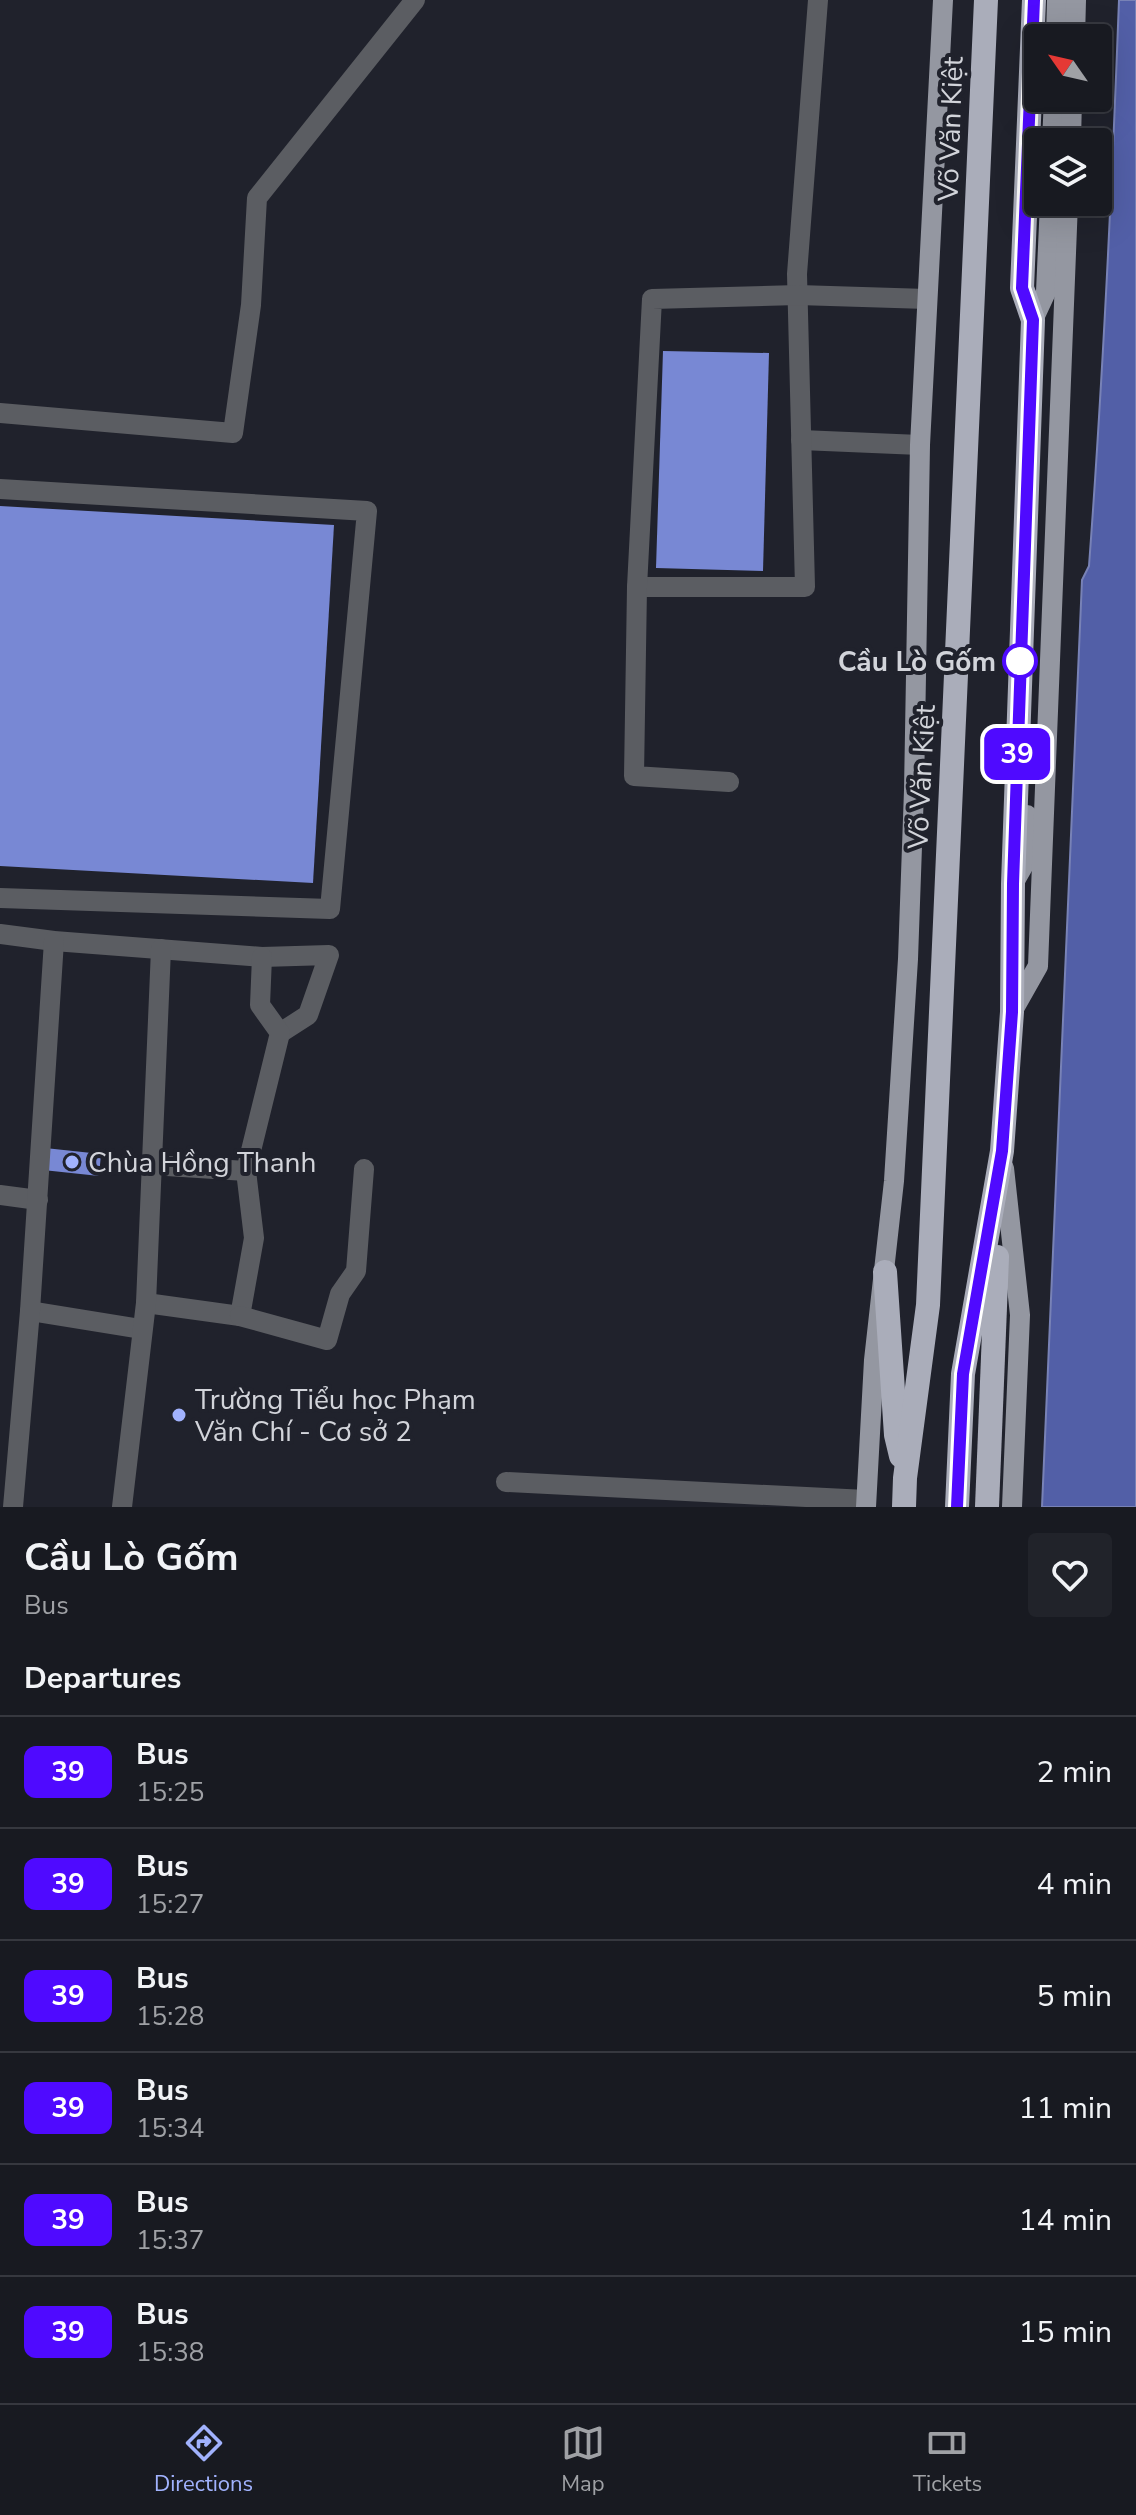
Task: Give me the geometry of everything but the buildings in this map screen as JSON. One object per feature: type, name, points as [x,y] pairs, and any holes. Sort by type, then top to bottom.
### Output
[{"type":"highway","name":"Võ Văn Kiệt","points":[[904,1507],[905,1478],[928,1305],[986,0]]},
{"type":"highway","points":[[987,1507],[1002,1151],[1012,1012],[1013,884],[1033,320],[1022,288],[1034,0]]},
{"type":"highway","points":[[957,1507],[963,1374],[1002,1151]]},
{"type":"highway","points":[[885,1272],[896,1435],[905,1478]]},
{"type":"main road","name":"Võ Văn Kiệt","points":[[866,1504],[874,1360],[894,1181],[908,959],[920,445],[943,0]]},
{"type":"main road","points":[[1056,24],[1057,0]]},
{"type":"main road","points":[[1075,24],[1076,0]]},
{"type":"main road","points":[[1033,320],[1046,292],[1049,216]]},
{"type":"main road","points":[[1012,1012],[1038,966],[1067,216]]},
{"type":"main road","points":[[1002,1151],[1020,1315],[1012,1507]]},
{"type":"street","points":[[0,413],[233,433],[251,305],[257,198],[415,0]]},
{"type":"street","points":[[637,587],[805,587],[797,274],[818,0]]},
{"type":"street","points":[[729,782],[634,776],[637,587],[652,299],[798,295],[927,299]]},
{"type":"street","points":[[801,440],[920,445]]},
{"type":"street","points":[[0,489],[367,511],[330,909],[0,898]]},
{"type":"street","points":[[0,934],[262,957],[329,955],[308,1015],[280,1033],[246,1171],[254,1238],[240,1316]]},
{"type":"street","points":[[13,1507],[30,1311],[54,941]]},
{"type":"street","points":[[122,1507],[146,1303],[161,949]]},
{"type":"street","points":[[262,957],[260,1005],[280,1033]]},
{"type":"street","points":[[151,1165],[246,1171]]},
{"type":"street","points":[[146,1303],[240,1316],[327,1340],[340,1294],[356,1271],[364,1169]]},
{"type":"street","points":[[0,1195],[38,1200]]},
{"type":"street","points":[[30,1311],[141,1329]]},
{"type":"street","points":[[506,1482],[866,1504]]},
{"type":"water","points":[[1119,0],[1136,0],[1136,1507],[1042,1507],[1082,580],[1089,566],[1112,216]]},
{"type":"bus line","name":"39","points":[[957,1507],[963,1374],[1002,1151],[1012,1012],[1013,884],[1033,320],[1022,288],[1034,0]]},
{"type":"place","name":"Cầu Lò Gốm","points":[[1020,661]]},
{"type":"place","name":"Chùa Hồng Thanh","points":[[72,1162]]},
{"type":"place","name":"Trường Tiểu học Phạm Văn Chí - Cơ sở 2","points":[[179,1415]]}]
